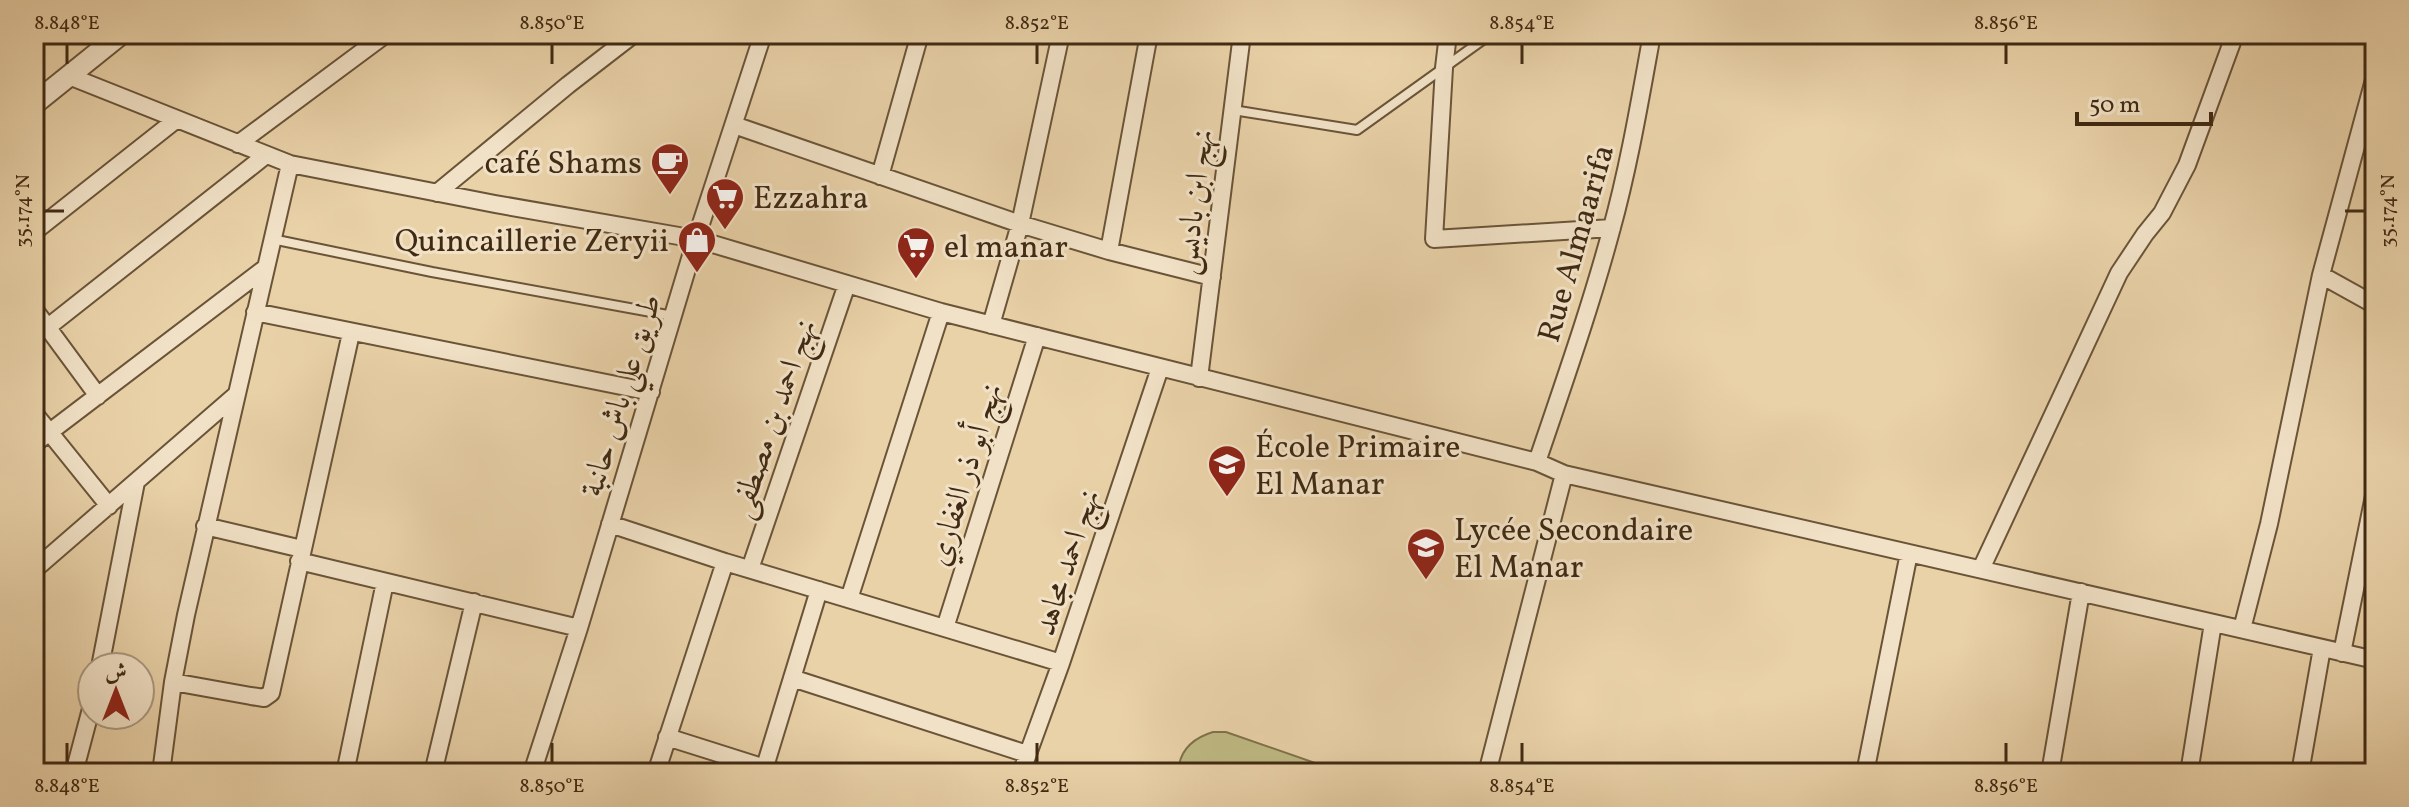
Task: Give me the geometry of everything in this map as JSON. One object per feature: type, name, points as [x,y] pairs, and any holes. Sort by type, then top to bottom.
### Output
[{"type":"street","points":[[34,104],[121,34]]},
{"type":"street","points":[[238,144],[386,34]]},
{"type":"street","points":[[437,193],[634,34]]},
{"type":"street","name":"طريق علي باش حانبة","points":[[532,773],[696,239],[763,34]]},
{"type":"street","points":[[880,176],[920,34]]},
{"type":"street","points":[[991,325],[1020,224],[1061,34]]},
{"type":"street","points":[[1109,251],[1149,34]]},
{"type":"street","points":[[1448,34],[1434,239],[1612,228]]},
{"type":"street","name":"Rue Almaarifa","points":[[1537,462],[1589,308],[1612,228],[1635,129],[1652,34]]},
{"type":"street","points":[[1981,569],[2119,273],[2162,213],[2187,165],[2235,34]]},
{"type":"street","name":"نهج ابن باديس","points":[[1199,378],[1232,110],[1238,35]]},
{"type":"street","points":[[69,76],[290,164],[696,239],[941,312],[1537,462],[1564,474],[2375,660]]},
{"type":"street","points":[[2242,629],[2269,524],[2321,275],[2375,76]]},
{"type":"street","points":[[34,232],[177,119]]},
{"type":"street","points":[[734,125],[1020,224],[1212,277]]},
{"type":"street","points":[[48,327],[266,155]]},
{"type":"street","points":[[161,773],[173,682],[205,526],[290,164]]},
{"type":"street","points":[[34,444],[264,269]]},
{"type":"street","points":[[2321,275],[2375,305]]},
{"type":"street","name":"نهج احمد بن مصطفى","points":[[750,569],[847,284]]},
{"type":"street","points":[[34,309],[98,396]]},
{"type":"street","points":[[255,312],[651,392]]},
{"type":"street","points":[[849,599],[941,312]]},
{"type":"street","points":[[173,682],[251,696],[268,696],[271,693],[351,333]]},
{"type":"street","name":"نهج أبو ذر الغفاري","points":[[945,628],[1037,336]]},
{"type":"street","name":"نهج احمد مجاهد","points":[[1021,773],[1160,368]]},
{"type":"street","points":[[34,570],[237,394]]},
{"type":"street","points":[[34,413],[109,506]]},
{"type":"street","points":[[1487,773],[1564,474]]},
{"type":"street","points":[[103,651],[136,482]]},
{"type":"street","points":[[2342,653],[2375,491]]},
{"type":"street","points":[[610,524],[725,562],[1061,663]]},
{"type":"street","points":[[205,526],[385,582],[579,628]]},
{"type":"street","points":[[1865,773],[1909,553]]},
{"type":"street","points":[[656,773],[725,562]]},
{"type":"street","points":[[345,773],[385,582]]},
{"type":"street","points":[[667,737],[770,771],[792,678],[819,590]]},
{"type":"street","points":[[2050,773],[2081,592]]},
{"type":"street","points":[[433,773],[474,602]]},
{"type":"street","points":[[2189,773],[2213,623]]},
{"type":"street","points":[[2300,773],[2322,648]]},
{"type":"street","points":[[792,678],[1027,754]]},
{"type":"street","points":[[74,773],[85,731]]},
{"type":"lane","points":[[1232,110],[1357,130],[1491,34]]},
{"type":"lane","points":[[272,239],[673,316]]},
{"type":"shaded area","points":[[1213,732],[1226,732],[1344,773],[1178,773],[1188,746]]},
{"type":"place","name":"café Shams","points":[[670,196]]},
{"type":"place","name":"Ezzahra","points":[[725,231]]},
{"type":"place","name":"Quincaillerie Zeryii","points":[[697,274]]},
{"type":"place","name":"el manar","points":[[916,280]]},
{"type":"place","name":"École Primaire El Manar","points":[[1227,498]]},
{"type":"place","name":"Lycée Secondaire El Manar","points":[[1426,581]]}]
